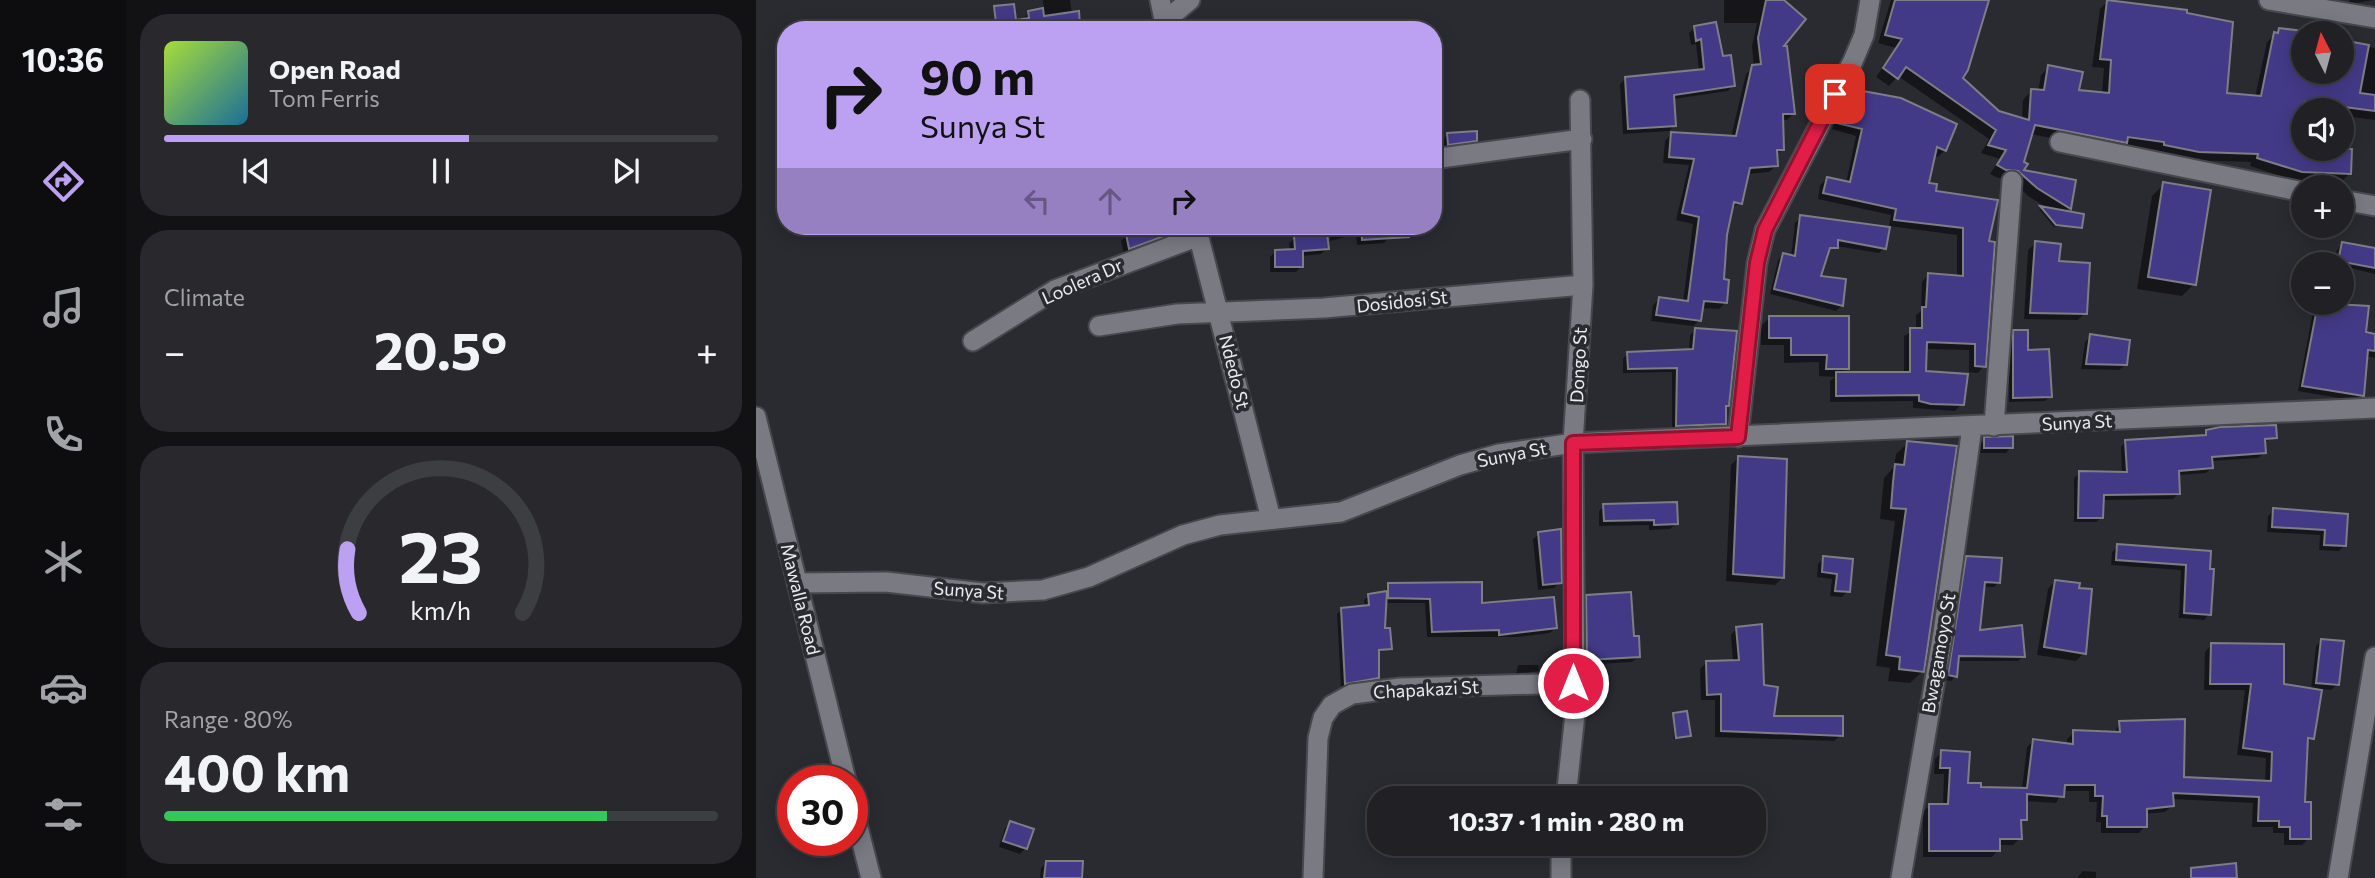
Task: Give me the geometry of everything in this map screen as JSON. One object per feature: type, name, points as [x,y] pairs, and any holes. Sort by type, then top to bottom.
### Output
[{"type":"street","points":[[1160,0],[1164,21]]},
{"type":"street","points":[[1170,21],[1190,0]]},
{"type":"street","points":[[1738,437],[1757,263],[1765,230],[1853,61],[1864,35],[1870,0]]},
{"type":"street","points":[[2269,0],[2375,18]]},
{"type":"street","name":"Dongo St","points":[[1567,786],[1575,725],[1573,443],[1583,285],[1580,100]]},
{"type":"street","points":[[1442,158],[1582,139]]},
{"type":"street","points":[[2060,142],[2291,190]]},
{"type":"street","points":[[1994,426],[2012,181]]},
{"type":"street","points":[[2354,202],[2375,206]]},
{"type":"street","name":"Loolera Dr","points":[[973,341],[1055,290],[1188,235]]},
{"type":"street","name":"Ndedo St","points":[[1199,235],[1271,519]]},
{"type":"street","name":"Dosidosi St","points":[[1099,326],[1152,317],[1324,308],[1583,285]]},
{"type":"street","name":"Sunya St","points":[[797,583],[886,582],[984,593],[1043,590],[1089,577],[1183,535],[1220,525],[1341,512],[1460,465],[1499,454],[1573,443],[1972,428],[2375,408]]},
{"type":"street","name":"Mawalla Road","points":[[756,417],[842,765]]},
{"type":"street","name":"Bwagamoyo St","points":[[1901,878],[1943,633],[1972,428]]},
{"type":"street","points":[[2338,878],[2375,657]]},
{"type":"street","name":"Chapakazi St","points":[[1313,878],[1318,738],[1324,718],[1332,705],[1352,694],[1400,688],[1573,683]]},
{"type":"street","points":[[865,856],[871,878]]},
{"type":"street","points":[[1561,856],[1561,878]]},
{"type":"building","points":[[1766,0],[1784,0],[1806,19],[1784,46],[1787,46],[1795,114],[1783,114],[1784,150],[1777,150],[1778,166],[1750,168],[1742,204],[1734,202],[1727,235],[1724,279],[1729,280],[1727,303],[1704,301],[1701,321],[1656,315],[1659,297],[1688,301],[1699,217],[1682,213],[1694,159],[1669,157],[1671,132],[1736,136],[1752,65],[1761,64],[1758,38]]},
{"type":"building","points":[[1895,0],[1989,0],[1968,70],[1963,78],[1999,111],[2029,120],[2031,89],[2044,90],[2048,65],[2083,72],[2079,90],[2109,93],[2111,60],[2100,59],[2107,0],[2187,10],[2187,13],[2233,22],[2227,93],[2261,96],[2274,32],[2278,33],[2279,28],[2291,30],[2291,84],[2354,84],[2354,42],[2369,45],[2360,93],[2375,95],[2375,111],[2354,108],[2354,98],[2291,98],[2291,161],[2352,161],[2351,174],[2302,172],[2257,158],[2258,154],[2199,152],[2164,145],[2164,142],[2128,137],[2127,143],[2035,125],[2024,162],[2028,164],[2024,170],[2076,180],[2071,209],[2037,188],[2018,171],[2006,170],[1997,165],[2006,150],[1988,145],[1996,130],[1906,67],[1898,79],[1883,68],[1902,39],[1885,35]]},
{"type":"building","points":[[1014,4],[1016,20],[1029,18],[1028,11],[1043,8],[1044,16],[1079,11],[1080,21],[996,21],[994,6]]},
{"type":"building","points":[[1716,22],[1723,56],[1731,55],[1735,86],[1674,95],[1676,126],[1628,129],[1625,77],[1704,69],[1701,39],[1696,41],[1694,26]]},
{"type":"building","points":[[1852,89],[1901,98],[1957,124],[1946,151],[1937,147],[1929,183],[1937,184],[1936,191],[1998,200],[1989,241],[1995,242],[1986,367],[1975,366],[1975,344],[1927,342],[1926,371],[1968,374],[1964,405],[1931,404],[1919,401],[1919,395],[1836,396],[1836,372],[1910,372],[1910,328],[1922,328],[1922,307],[1926,307],[1928,273],[1963,276],[1963,228],[1894,220],[1896,209],[1823,193],[1827,177],[1850,182],[1862,129],[1837,123]]},
{"type":"building","points":[[1477,131],[1477,141],[1448,145],[1447,133]]},
{"type":"building","points":[[2163,182],[2211,190],[2196,285],[2148,277]]},
{"type":"building","points":[[2040,206],[2084,214],[2082,228],[2056,225]]},
{"type":"building","points":[[1800,215],[1890,227],[1886,249],[1838,240],[1838,248],[1830,248],[1821,276],[1846,279],[1843,306],[1774,289],[1783,253],[1795,256]]},
{"type":"building","points":[[1126,235],[1168,235],[1129,249]]},
{"type":"building","points":[[1327,235],[1329,249],[1303,251],[1303,267],[1275,267],[1275,250],[1295,249],[1294,236]]},
{"type":"building","points":[[1362,235],[1409,235],[1409,237],[1362,240]]},
{"type":"building","points":[[2035,241],[2061,244],[2059,261],[2090,263],[2087,314],[2030,313]]},
{"type":"building","points":[[2342,242],[2375,248],[2375,268],[2354,264],[2354,252],[2340,252]]},
{"type":"building","points":[[2354,305],[2369,306],[2366,332],[2375,334],[2375,351],[2368,350],[2364,396],[2302,386],[2316,315],[2354,315]]},
{"type":"building","points":[[1769,316],[1849,316],[1849,369],[1826,369],[1827,355],[1791,355],[1791,338],[1769,338]]},
{"type":"building","points":[[1695,328],[1737,331],[1729,406],[1726,406],[1726,424],[1676,426],[1677,368],[1628,369],[1627,352],[1693,349]]},
{"type":"building","points":[[2013,330],[2028,330],[2028,350],[2049,349],[2052,397],[2013,398]]},
{"type":"building","points":[[2090,334],[2130,340],[2127,365],[2086,364]]},
{"type":"building","points":[[2276,425],[2277,438],[2265,439],[2266,453],[2212,457],[2213,468],[2179,471],[2180,494],[2104,495],[2103,518],[2078,518],[2079,471],[2127,472],[2125,440],[2206,435],[2206,430],[2220,427]]},
{"type":"building","points":[[2013,436],[2013,448],[1984,448],[1984,437]]},
{"type":"building","points":[[1907,441],[1957,446],[1924,672],[1899,669],[1900,657],[1886,655],[1906,509],[1891,508],[1893,482],[1895,464],[1904,465]]},
{"type":"building","points":[[1738,456],[1787,459],[1784,578],[1733,574]]},
{"type":"building","points":[[1677,502],[1678,524],[1654,525],[1654,520],[1604,521],[1603,504]]},
{"type":"building","points":[[2273,508],[2348,514],[2346,546],[2324,545],[2325,530],[2272,527]]},
{"type":"building","points":[[1561,529],[1562,583],[1543,585],[1538,532]]},
{"type":"building","points":[[2117,544],[2211,551],[2210,569],[2214,569],[2211,615],[2184,613],[2186,565],[2116,560]]},
{"type":"building","points":[[1823,556],[1853,559],[1850,592],[1835,591],[1837,574],[1822,572]]},
{"type":"building","points":[[1966,556],[2002,558],[2000,583],[1985,582],[1980,630],[2022,625],[2025,657],[1959,656],[1957,677],[1948,675]]},
{"type":"building","points":[[2055,580],[2080,583],[2079,588],[2092,589],[2086,654],[2044,647]]},
{"type":"building","points":[[1482,582],[1482,603],[1554,597],[1557,628],[1499,635],[1499,630],[1432,632],[1430,599],[1388,598],[1388,583]]},
{"type":"building","points":[[1387,591],[1385,628],[1390,628],[1392,649],[1379,650],[1379,678],[1345,684],[1341,608],[1369,605],[1368,594]]},
{"type":"building","points":[[1631,592],[1634,636],[1639,636],[1640,657],[1587,660],[1586,595]]},
{"type":"building","points":[[1762,624],[1764,685],[1778,687],[1774,716],[1843,716],[1843,736],[1721,731],[1721,694],[1707,695],[1706,661],[1739,660],[1736,627]]},
{"type":"building","points":[[2321,639],[2344,641],[2339,685],[2316,683]]},
{"type":"building","points":[[2211,643],[2284,644],[2284,684],[2322,690],[2314,739],[2308,738],[2305,802],[2311,802],[2311,839],[2290,839],[2290,827],[2279,827],[2279,821],[2258,821],[2259,797],[2173,793],[2174,806],[2147,809],[2147,827],[2107,827],[2107,816],[2102,816],[2103,796],[2095,796],[2095,785],[2065,785],[2064,797],[2027,794],[2027,820],[2021,820],[2022,839],[2000,839],[2000,851],[1929,851],[1929,804],[1948,804],[1950,768],[1940,768],[1941,750],[1970,752],[1968,783],[1981,783],[1981,787],[2027,788],[2033,739],[2073,744],[2073,730],[2120,732],[2119,721],[2185,719],[2184,777],[2271,781],[2272,752],[2243,748],[2251,684],[2210,684]]},
{"type":"building","points":[[1687,711],[1691,736],[1676,738],[1673,713]]},
{"type":"building","points":[[1010,821],[1034,829],[1027,849],[1003,841]]},
{"type":"building","points":[[1046,861],[1083,861],[1082,878],[1044,878]]},
{"type":"building","points":[[2236,863],[2237,878],[2191,878],[2191,868]]},
{"type":"route","points":[[1573,683],[1573,443],[1738,437],[1757,263],[1765,230],[1835,94]]}]
